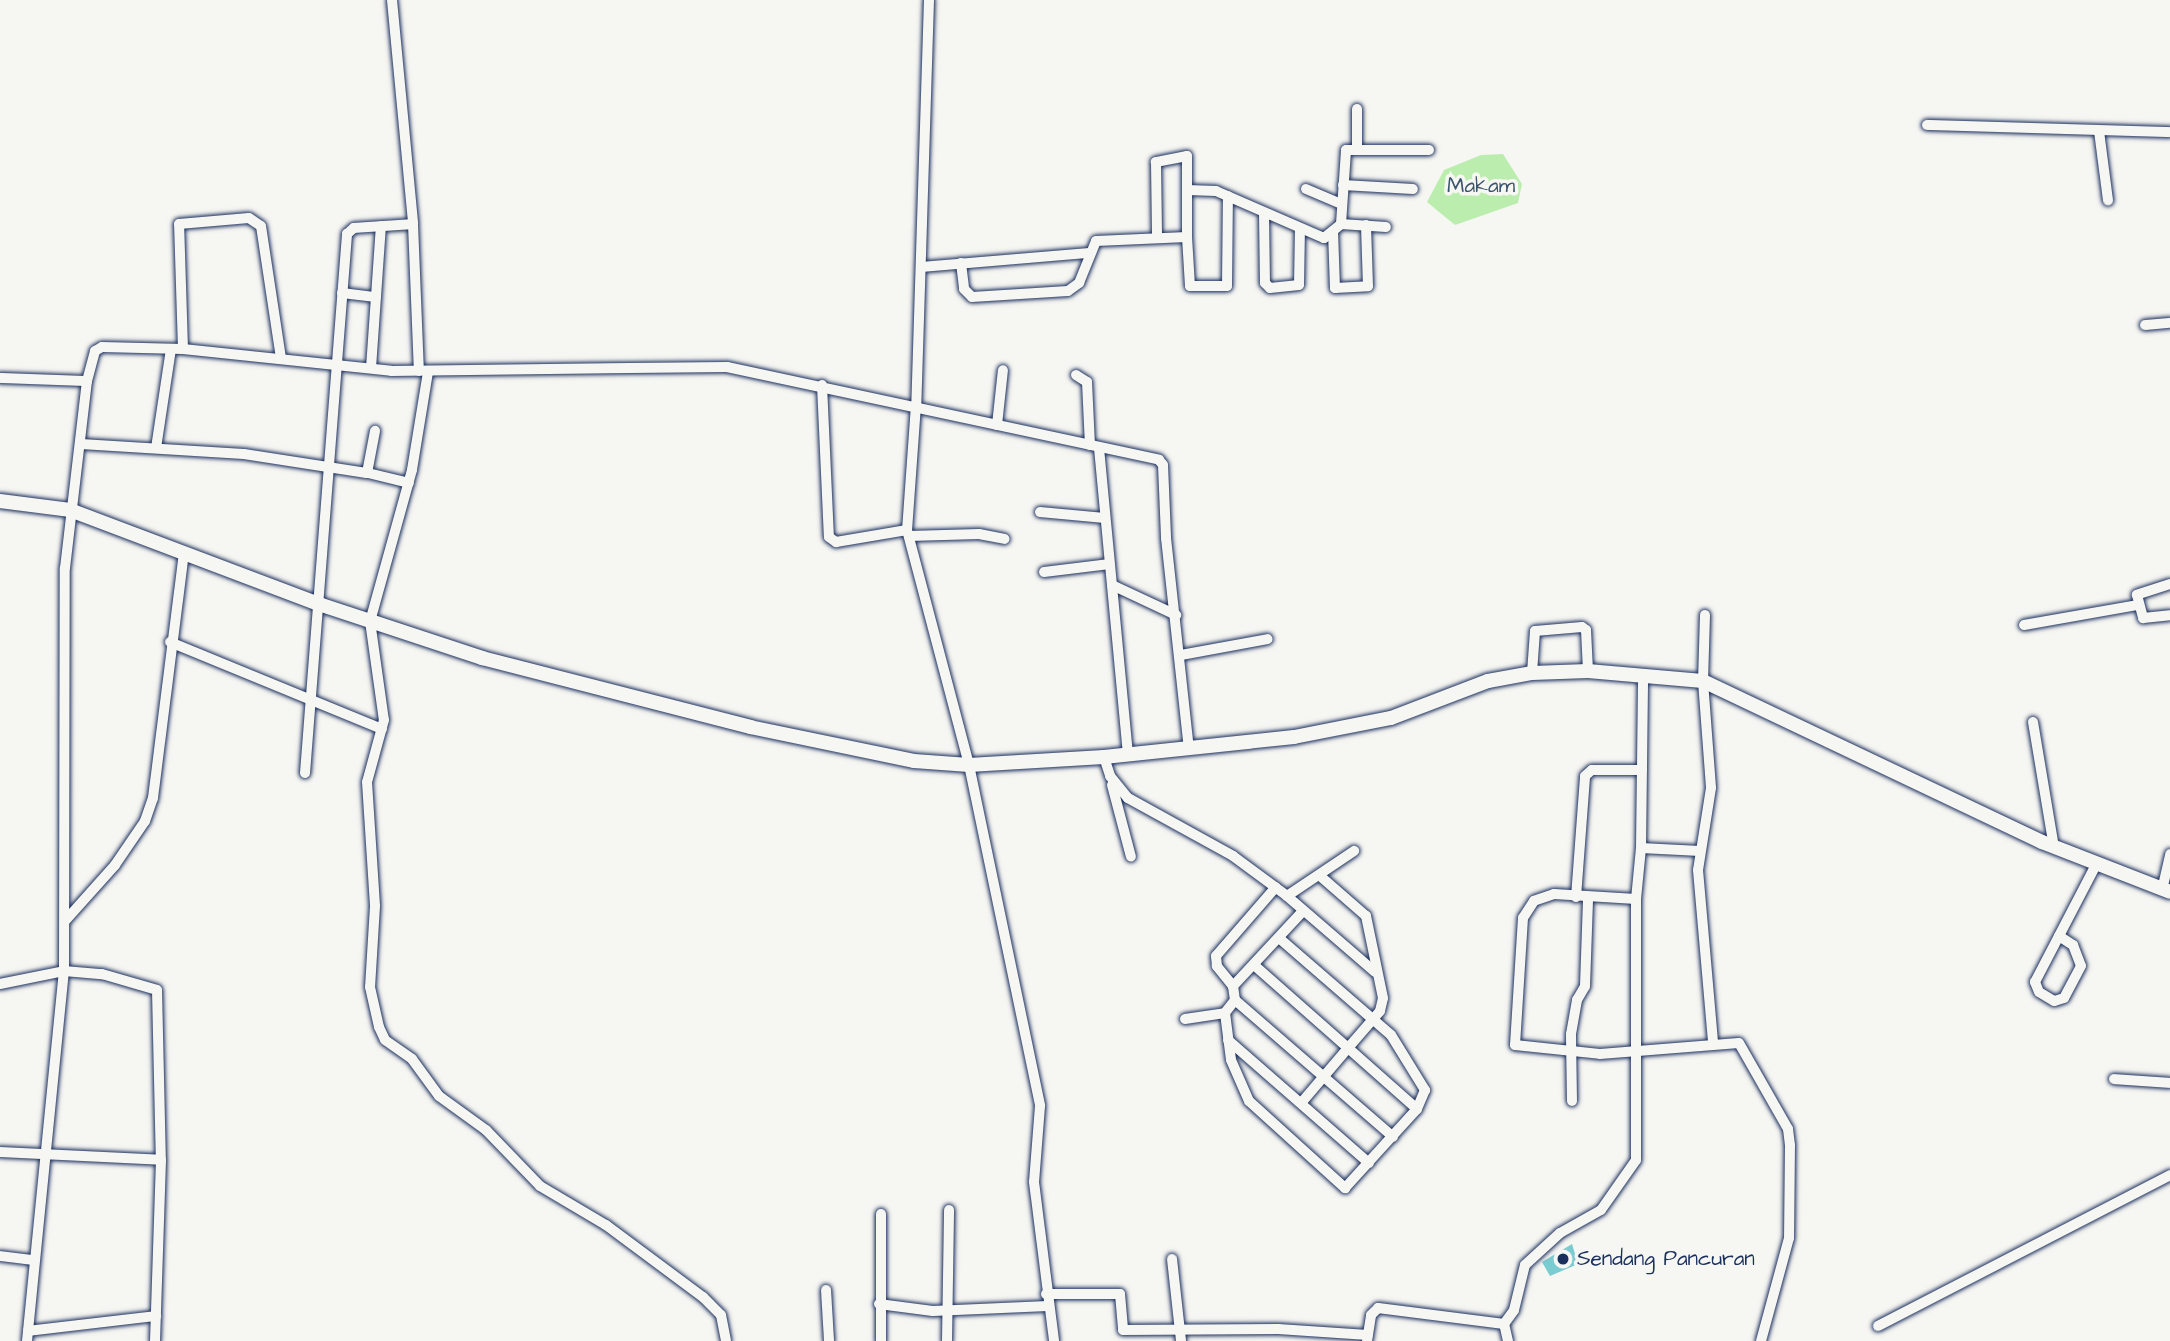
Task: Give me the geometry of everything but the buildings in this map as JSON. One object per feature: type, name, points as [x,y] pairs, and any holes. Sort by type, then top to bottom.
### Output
[{"type":"street","points":[[393,0],[423,371],[409,483],[370,621],[384,713],[367,782],[375,906],[370,987],[385,1040],[412,1059],[439,1096],[486,1130],[540,1186],[606,1224],[703,1297],[720,1313],[726,1341]]},
{"type":"street","points":[[929,0],[916,405],[908,533],[970,765],[1040,1105],[1041,1139],[1033,1165],[1054,1341]]},
{"type":"street","points":[[1357,109],[1357,149]]},
{"type":"street","points":[[1927,125],[2170,132]]},
{"type":"street","points":[[2099,131],[2108,200]]},
{"type":"street","points":[[1366,225],[1368,286],[1335,288],[1343,153],[1357,149],[1429,150]]},
{"type":"street","points":[[1157,237],[1156,162],[1187,156],[1190,286],[1227,286],[1228,196]]},
{"type":"street","points":[[1343,185],[1413,189]]},
{"type":"street","points":[[1306,189],[1342,204]]},
{"type":"street","points":[[1187,190],[1228,196],[1320,238],[1337,228],[1386,226]]},
{"type":"street","points":[[1264,213],[1265,283],[1270,288],[1299,285],[1300,229]]},
{"type":"street","points":[[156,448],[177,349],[178,224],[241,218],[257,220],[261,226],[281,358]]},
{"type":"street","points":[[306,773],[322,605],[336,364],[348,232],[413,224]]},
{"type":"street","points":[[371,368],[381,226]]},
{"type":"street","points":[[961,263],[964,289],[972,297],[1068,291],[1079,284],[1091,244],[1103,239],[1187,237]]},
{"type":"street","points":[[921,267],[1089,253]]},
{"type":"street","points":[[342,293],[376,297]]},
{"type":"street","points":[[2145,325],[2170,323]]},
{"type":"street","points":[[156,1316],[28,1336],[64,971],[64,579],[87,381],[95,351],[102,347],[177,349],[423,371],[727,367],[916,405],[1162,462],[1189,750]]},
{"type":"street","points":[[997,425],[1003,370]]},
{"type":"street","points":[[1076,375],[1087,382],[1105,518],[1128,755]]},
{"type":"street","points":[[0,378],[87,381]]},
{"type":"street","points":[[822,385],[829,537],[836,542],[908,533],[979,534],[1005,539]]},
{"type":"street","points":[[368,472],[375,431]]},
{"type":"street","points":[[81,444],[332,464],[409,483]]},
{"type":"street","points":[[0,501],[70,510],[322,605],[482,658],[858,753],[970,765],[1189,750],[1294,737],[1391,718],[1488,681],[1532,673],[1588,671],[1643,675],[1703,681],[2054,848],[2166,891],[2170,854]]},
{"type":"street","points":[[1040,512],[1105,518]]},
{"type":"street","points":[[65,921],[99,885],[145,821],[160,753],[170,642],[184,552]]},
{"type":"street","points":[[1044,572],[1110,564]]},
{"type":"street","points":[[2170,584],[2138,592],[2138,605],[2143,618],[2170,615]]},
{"type":"street","points":[[1112,585],[1176,615]]},
{"type":"street","points":[[2024,625],[2138,605]]},
{"type":"street","points":[[1705,615],[1703,681],[1712,788],[1700,851],[1713,1043]]},
{"type":"street","points":[[1532,673],[1535,632],[1582,627],[1586,630],[1588,671]]},
{"type":"street","points":[[1181,655],[1268,639]]},
{"type":"street","points":[[170,642],[313,703],[382,729]]},
{"type":"street","points":[[1508,1341],[1504,1324],[1514,1310],[1525,1265],[1560,1233],[1601,1210],[1634,1164],[1639,1134],[1636,899],[1641,848],[1643,675]]},
{"type":"street","points":[[2033,722],[2054,848]]},
{"type":"street","points":[[1104,757],[1131,857]]},
{"type":"street","points":[[1572,1101],[1574,1008],[1585,986],[1582,898],[1585,776],[1592,770],[1642,770]]},
{"type":"street","points":[[1110,776],[1128,798],[1233,856],[1276,887],[1375,972]]},
{"type":"street","points":[[1641,848],[1700,851]]},
{"type":"street","points":[[1287,896],[1354,851]]},
{"type":"street","points":[[2059,936],[2073,945],[2081,966],[2064,998],[2054,1001],[2039,992],[2035,982],[2096,865]]},
{"type":"street","points":[[1302,1102],[1374,1018],[1383,998],[1375,972],[1366,916],[1319,875]]},
{"type":"street","points":[[1276,887],[1216,956],[1217,966],[1233,986],[1236,1000],[1393,1136]]},
{"type":"street","points":[[1636,899],[1542,896],[1523,918],[1515,1045],[1636,1052],[1713,1043],[1739,1043],[1788,1129],[1789,1238],[1761,1341]]},
{"type":"street","points":[[1233,986],[1303,911]]},
{"type":"street","points":[[1225,1013],[1231,1060],[1249,1101],[1342,1187],[1349,1187],[1418,1109],[1425,1090],[1391,1035],[1279,938]]},
{"type":"street","points":[[1254,965],[1418,1109]]},
{"type":"street","points":[[0,984],[64,971],[102,974],[157,990],[162,1160],[155,1341]]},
{"type":"street","points":[[1185,1019],[1225,1013],[1236,1000]]},
{"type":"street","points":[[1228,1040],[1369,1163]]},
{"type":"street","points":[[2114,1079],[2170,1083]]},
{"type":"street","points":[[0,1152],[47,1157],[162,1160]]},
{"type":"street","points":[[1878,1326],[2170,1174]]},
{"type":"street","points":[[947,1341],[949,1210]]},
{"type":"street","points":[[881,1214],[881,1341]]},
{"type":"street","points":[[0,1256],[35,1260]]},
{"type":"street","points":[[1172,1259],[1181,1336]]},
{"type":"street","points":[[826,1290],[829,1341]]},
{"type":"street","points":[[879,1304],[933,1311],[1119,1294],[1123,1330],[1181,1336],[1278,1329],[1368,1338],[1371,1315],[1378,1308],[1504,1324]]},
{"type":"green space","name":"Makam","points":[[1503,154],[1522,184],[1518,203],[1455,225],[1427,202],[1444,170],[1481,155]]},
{"type":"water","name":"Sendang Pancuran","points":[[1572,1244],[1578,1264],[1550,1276],[1542,1262]]},
{"type":"place","name":"Sendang Pancuran","points":[[1563,1259]]}]
